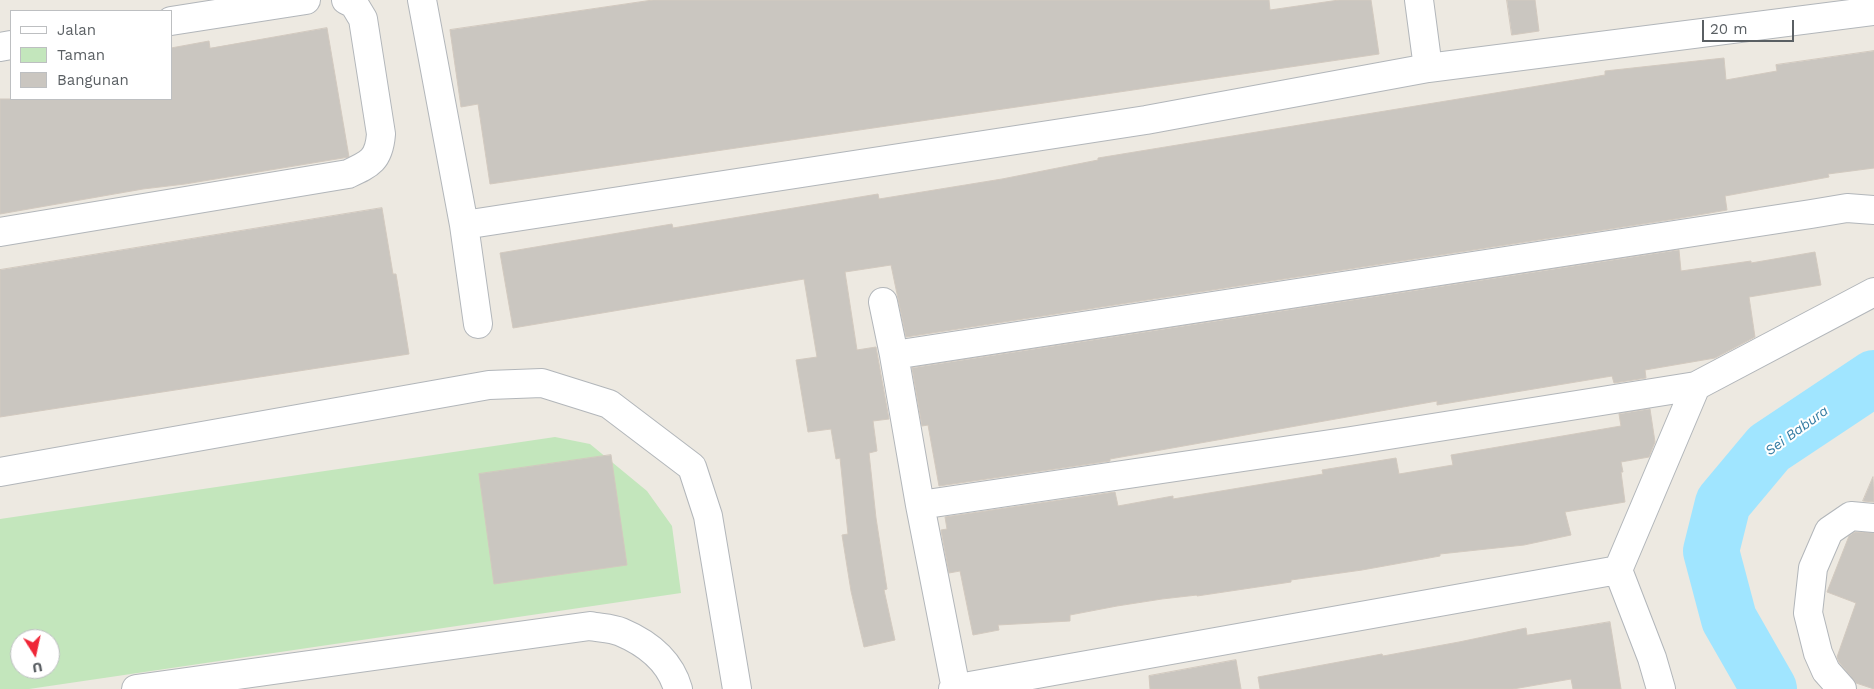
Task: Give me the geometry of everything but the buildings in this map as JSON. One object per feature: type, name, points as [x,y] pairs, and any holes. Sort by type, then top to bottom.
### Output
[{"type":"street","points":[[172,21],[306,0]]},
{"type":"street","points":[[0,232],[348,174],[367,166],[377,155],[381,134],[362,18],[354,4],[346,0]]},
{"type":"street","points":[[422,0],[464,225],[478,324]]},
{"type":"street","points":[[1419,0],[1428,68]]},
{"type":"street","points":[[464,225],[1146,120],[1428,68],[1874,11]]},
{"type":"street","points":[[894,355],[1847,208],[1874,210]]},
{"type":"street","points":[[920,505],[1351,441],[1696,386],[1874,292]]},
{"type":"street","points":[[883,302],[955,689],[1618,570]]},
{"type":"street","points":[[0,472],[489,385],[542,383],[609,404],[692,467],[708,516],[737,689]]},
{"type":"street","points":[[1661,689],[1652,658],[1618,570],[1696,386]]},
{"type":"street","points":[[1842,689],[1826,671],[1818,653],[1808,613],[1813,568],[1829,531],[1851,516],[1874,518]]},
{"type":"street","points":[[136,689],[590,626],[620,631],[644,644],[663,658],[678,689]]},
{"type":"green space","points":[[555,437],[590,444],[647,491],[672,526],[681,593],[29,689],[0,689],[0,519]]},
{"type":"waterway","name":"Sei Babura","points":[[1769,689],[1729,619],[1711,551],[1723,503],[1769,448],[1874,378]]}]
